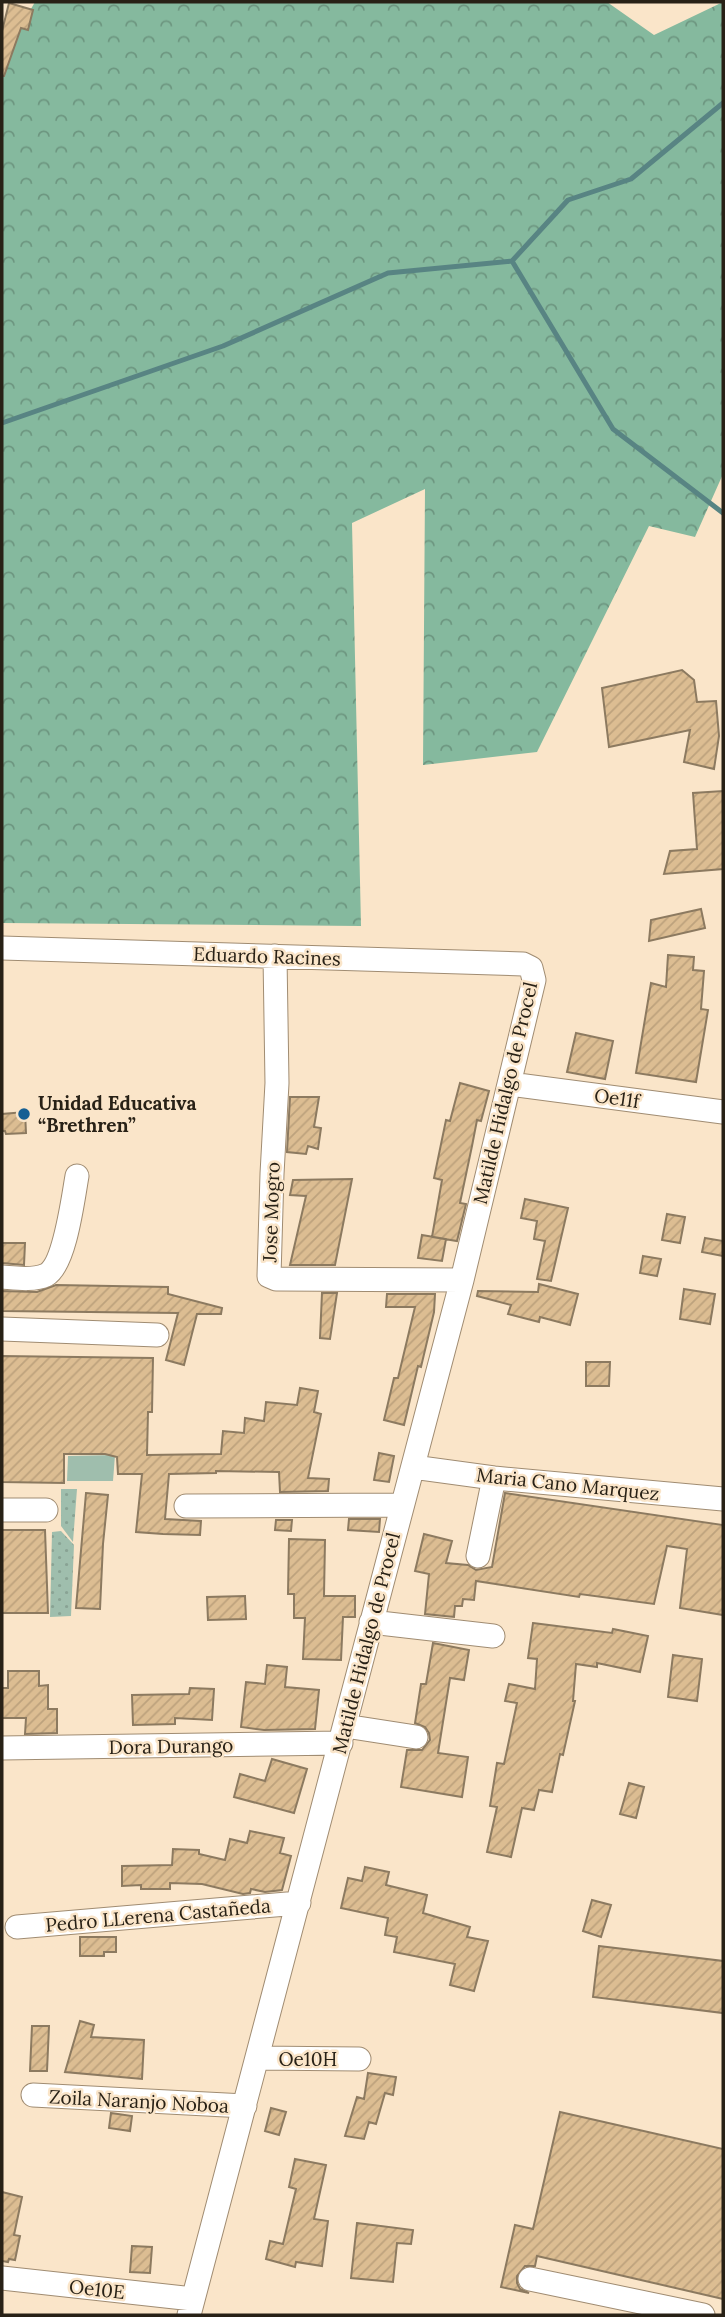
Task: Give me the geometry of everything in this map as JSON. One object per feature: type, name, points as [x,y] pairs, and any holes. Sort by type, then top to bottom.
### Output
[{"type":"street","name":"Eduardo Racines","points":[[2,948],[523,964],[531,968]]},
{"type":"street","name":"Jose Mogro","points":[[275,956],[278,1083],[269,1276],[275,1279],[462,1280]]},
{"type":"street","name":"Matilde Hidalgo de Procel","points":[[191,2307],[462,1280],[534,980],[531,968]]},
{"type":"street","name":"Oe11f","points":[[510,1084],[723,1112]]},
{"type":"street","points":[[2,1277],[37,1278],[49,1274],[59,1259],[78,1176]]},
{"type":"street","points":[[2,1329],[157,1335]]},
{"type":"street","name":"Maria Cano Marquez","points":[[413,1467],[494,1478],[723,1499]]},
{"type":"street","points":[[478,1556],[494,1478]]},
{"type":"street","points":[[186,1506],[401,1505]]},
{"type":"street","points":[[2,1510],[46,1510]]},
{"type":"street","points":[[372,1622],[493,1636]]},
{"type":"street","name":"Dora Durango","points":[[2,1748],[343,1735],[416,1737]]},
{"type":"street","name":"Pedro LLerena Castañeda","points":[[17,1927],[299,1903]]},
{"type":"street","name":"Oe10H","points":[[258,2058],[359,2059]]},
{"type":"street","name":"Zoila Naranjo Noboa","points":[[33,2095],[245,2106]]},
{"type":"street","name":"Oe10E","points":[[2,2278],[191,2307]]},
{"type":"street","points":[[530,2279],[703,2315]]},
{"type":"green space","points":[[35,2],[607,2],[654,35],[723,2],[723,474],[695,537],[649,526],[537,752],[423,765],[425,489],[352,523],[361,926],[2,923],[2,59]]},
{"type":"green space","points":[[115,1455],[113,1481],[67,1481],[68,1456]]},
{"type":"green space","points":[[61,1489],[77,1489],[73,1542],[61,1526]]},
{"type":"green space","points":[[61,1531],[74,1545],[71,1616],[50,1617],[52,1532]]},
{"type":"building","points":[[9,3],[33,10],[28,30],[21,28],[2,76],[2,31]]},
{"type":"building","points":[[682,670],[694,680],[697,702],[716,701],[719,736],[714,769],[684,762],[690,730],[609,747],[602,688]]},
{"type":"building","points":[[723,791],[723,869],[664,874],[670,851],[697,849],[693,793]]},
{"type":"building","points":[[701,909],[705,928],[649,941],[651,920]]},
{"type":"building","points":[[668,955],[694,957],[693,970],[704,971],[701,1009],[708,1010],[696,1082],[636,1073],[651,983],[666,987]]},
{"type":"building","points":[[576,1033],[613,1041],[605,1079],[567,1072]]},
{"type":"building","points":[[460,1083],[489,1091],[481,1121],[477,1120],[460,1203],[466,1204],[457,1241],[432,1237],[442,1180],[434,1178],[446,1120],[450,1121]]},
{"type":"building","points":[[290,1097],[319,1097],[314,1127],[321,1128],[318,1149],[308,1146],[306,1154],[287,1152]]},
{"type":"building","points":[[25,1112],[26,1133],[6,1134],[2,1131],[2,1114]]},
{"type":"building","points":[[352,1179],[335,1265],[290,1265],[306,1196],[290,1195],[293,1180]]},
{"type":"building","points":[[525,1199],[568,1208],[551,1281],[537,1279],[545,1241],[534,1239],[537,1221],[521,1218]]},
{"type":"building","points":[[667,1214],[685,1217],[680,1243],[662,1240]]},
{"type":"building","points":[[422,1235],[446,1239],[442,1261],[418,1258]]},
{"type":"building","points":[[705,1238],[723,1241],[723,1256],[702,1252]]},
{"type":"building","points":[[2,1243],[25,1243],[24,1265],[2,1263]]},
{"type":"building","points":[[643,1256],[661,1259],[657,1276],[640,1273]]},
{"type":"building","points":[[539,1284],[578,1294],[570,1325],[540,1317],[539,1322],[508,1314],[511,1305],[477,1296],[478,1291],[538,1292]]},
{"type":"building","points":[[56,1285],[168,1287],[168,1294],[222,1308],[221,1314],[197,1314],[184,1365],[166,1360],[178,1313],[2,1311],[2,1291],[37,1292]]},
{"type":"building","points":[[684,1289],[715,1294],[710,1324],[680,1319]]},
{"type":"building","points":[[322,1293],[337,1293],[330,1339],[320,1338]]},
{"type":"building","points":[[387,1294],[435,1294],[434,1312],[421,1367],[418,1366],[404,1425],[384,1420],[394,1378],[398,1378],[415,1307],[386,1307]]},
{"type":"building","points":[[2,1356],[153,1358],[152,1412],[148,1412],[147,1455],[221,1454],[223,1431],[244,1433],[245,1418],[264,1421],[266,1402],[297,1405],[300,1388],[318,1391],[314,1412],[321,1414],[308,1478],[329,1479],[328,1491],[280,1492],[279,1472],[216,1471],[169,1474],[165,1519],[201,1521],[200,1535],[163,1534],[136,1532],[142,1474],[118,1474],[117,1457],[105,1454],[64,1454],[64,1483],[2,1482]]},
{"type":"building","points":[[586,1362],[610,1362],[609,1386],[586,1386]]},
{"type":"building","points":[[379,1453],[394,1456],[389,1482],[374,1480]]},
{"type":"building","points":[[86,1493],[108,1495],[100,1609],[76,1608]]},
{"type":"building","points":[[505,1493],[723,1525],[723,1615],[680,1608],[687,1549],[667,1546],[654,1604],[580,1594],[579,1597],[476,1581],[474,1600],[463,1599],[462,1606],[455,1606],[454,1617],[425,1614],[429,1574],[415,1571],[424,1534],[452,1541],[446,1563],[468,1565],[476,1570],[492,1567]]},
{"type":"building","points":[[349,1519],[380,1519],[379,1532],[348,1530]]},
{"type":"building","points":[[276,1520],[292,1520],[291,1531],[275,1530]]},
{"type":"building","points":[[2,1530],[45,1530],[48,1613],[2,1613]]},
{"type":"building","points":[[289,1539],[325,1540],[324,1596],[355,1596],[355,1617],[343,1617],[341,1660],[303,1659],[305,1618],[294,1618],[294,1594],[288,1594]]},
{"type":"building","points":[[245,1596],[246,1619],[208,1620],[207,1597]]},
{"type":"building","points":[[533,1623],[612,1633],[613,1629],[648,1636],[640,1672],[597,1663],[597,1667],[576,1664],[575,1701],[552,1792],[539,1790],[534,1810],[522,1808],[511,1857],[487,1852],[497,1807],[490,1806],[497,1763],[504,1764],[517,1703],[505,1701],[509,1684],[535,1689],[537,1659],[528,1658]]},
{"type":"building","points":[[433,1643],[469,1650],[464,1680],[450,1678],[438,1753],[468,1757],[462,1797],[401,1787],[407,1750],[422,1750],[430,1740],[425,1727],[415,1723],[421,1684],[426,1684]]},
{"type":"building","points":[[673,1655],[702,1659],[697,1701],[668,1697]]},
{"type":"building","points":[[267,1665],[287,1667],[285,1687],[319,1690],[315,1729],[264,1730],[241,1727],[246,1682],[265,1684]]},
{"type":"building","points":[[8,1671],[39,1671],[39,1686],[48,1685],[48,1709],[57,1709],[57,1733],[25,1734],[26,1718],[2,1718],[2,1688],[8,1688]]},
{"type":"building","points":[[190,1688],[214,1689],[212,1720],[175,1718],[175,1724],[133,1725],[132,1695],[189,1694]]},
{"type":"building","points":[[272,1759],[307,1769],[294,1813],[234,1797],[240,1774],[265,1781]]},
{"type":"building","points":[[629,1783],[644,1787],[636,1818],[620,1814]]},
{"type":"building","points":[[250,1831],[284,1838],[280,1853],[291,1856],[282,1890],[265,1892],[251,1889],[250,1893],[243,1894],[202,1884],[170,1883],[170,1889],[141,1889],[141,1885],[122,1886],[122,1866],[172,1865],[173,1849],[199,1850],[199,1854],[225,1860],[230,1839],[247,1843]]},
{"type":"building","points":[[365,1867],[389,1872],[386,1885],[427,1895],[423,1913],[470,1927],[467,1937],[488,1941],[474,1991],[450,1985],[455,1964],[394,1952],[397,1937],[385,1935],[388,1918],[341,1908],[348,1878],[362,1881]]},
{"type":"building","points":[[592,1900],[611,1905],[601,1937],[583,1931]]},
{"type":"building","points":[[80,1937],[116,1937],[116,1952],[104,1952],[104,1956],[80,1956]]},
{"type":"building","points":[[599,1946],[723,1961],[723,2013],[593,1997]]},
{"type":"building","points":[[80,2021],[94,2025],[91,2037],[144,2040],[142,2079],[65,2072]]},
{"type":"building","points":[[32,2026],[49,2026],[47,2071],[30,2071]]},
{"type":"building","points":[[368,2073],[396,2077],[393,2095],[385,2093],[376,2124],[369,2122],[364,2139],[345,2136],[357,2097],[364,2099]]},
{"type":"building","points":[[271,2108],[286,2112],[279,2135],[265,2131]]},
{"type":"building","points":[[560,2112],[723,2149],[723,2299],[537,2256],[535,2266],[525,2266],[517,2276],[520,2289],[529,2293],[501,2287],[515,2225],[533,2229]]},
{"type":"building","points":[[111,2113],[132,2116],[130,2131],[109,2128]]},
{"type":"building","points":[[295,2159],[326,2165],[314,2219],[328,2221],[322,2266],[296,2262],[295,2267],[266,2259],[270,2241],[283,2244],[296,2189],[289,2187]]},
{"type":"building","points":[[2,2192],[22,2197],[14,2235],[20,2236],[15,2260],[9,2259],[8,2262],[2,2261]]},
{"type":"building","points":[[357,2223],[413,2230],[411,2244],[397,2243],[393,2282],[351,2278]]},
{"type":"building","points":[[132,2246],[152,2247],[150,2273],[130,2272]]},
{"type":"waterway","points":[[2,423],[223,346],[388,273],[512,261],[568,200],[631,179],[723,103]]},
{"type":"waterway","points":[[512,261],[613,429],[723,513]]},
{"type":"place","name":"Unidad Educativa “Brethren”","points":[[24,1114]]}]
